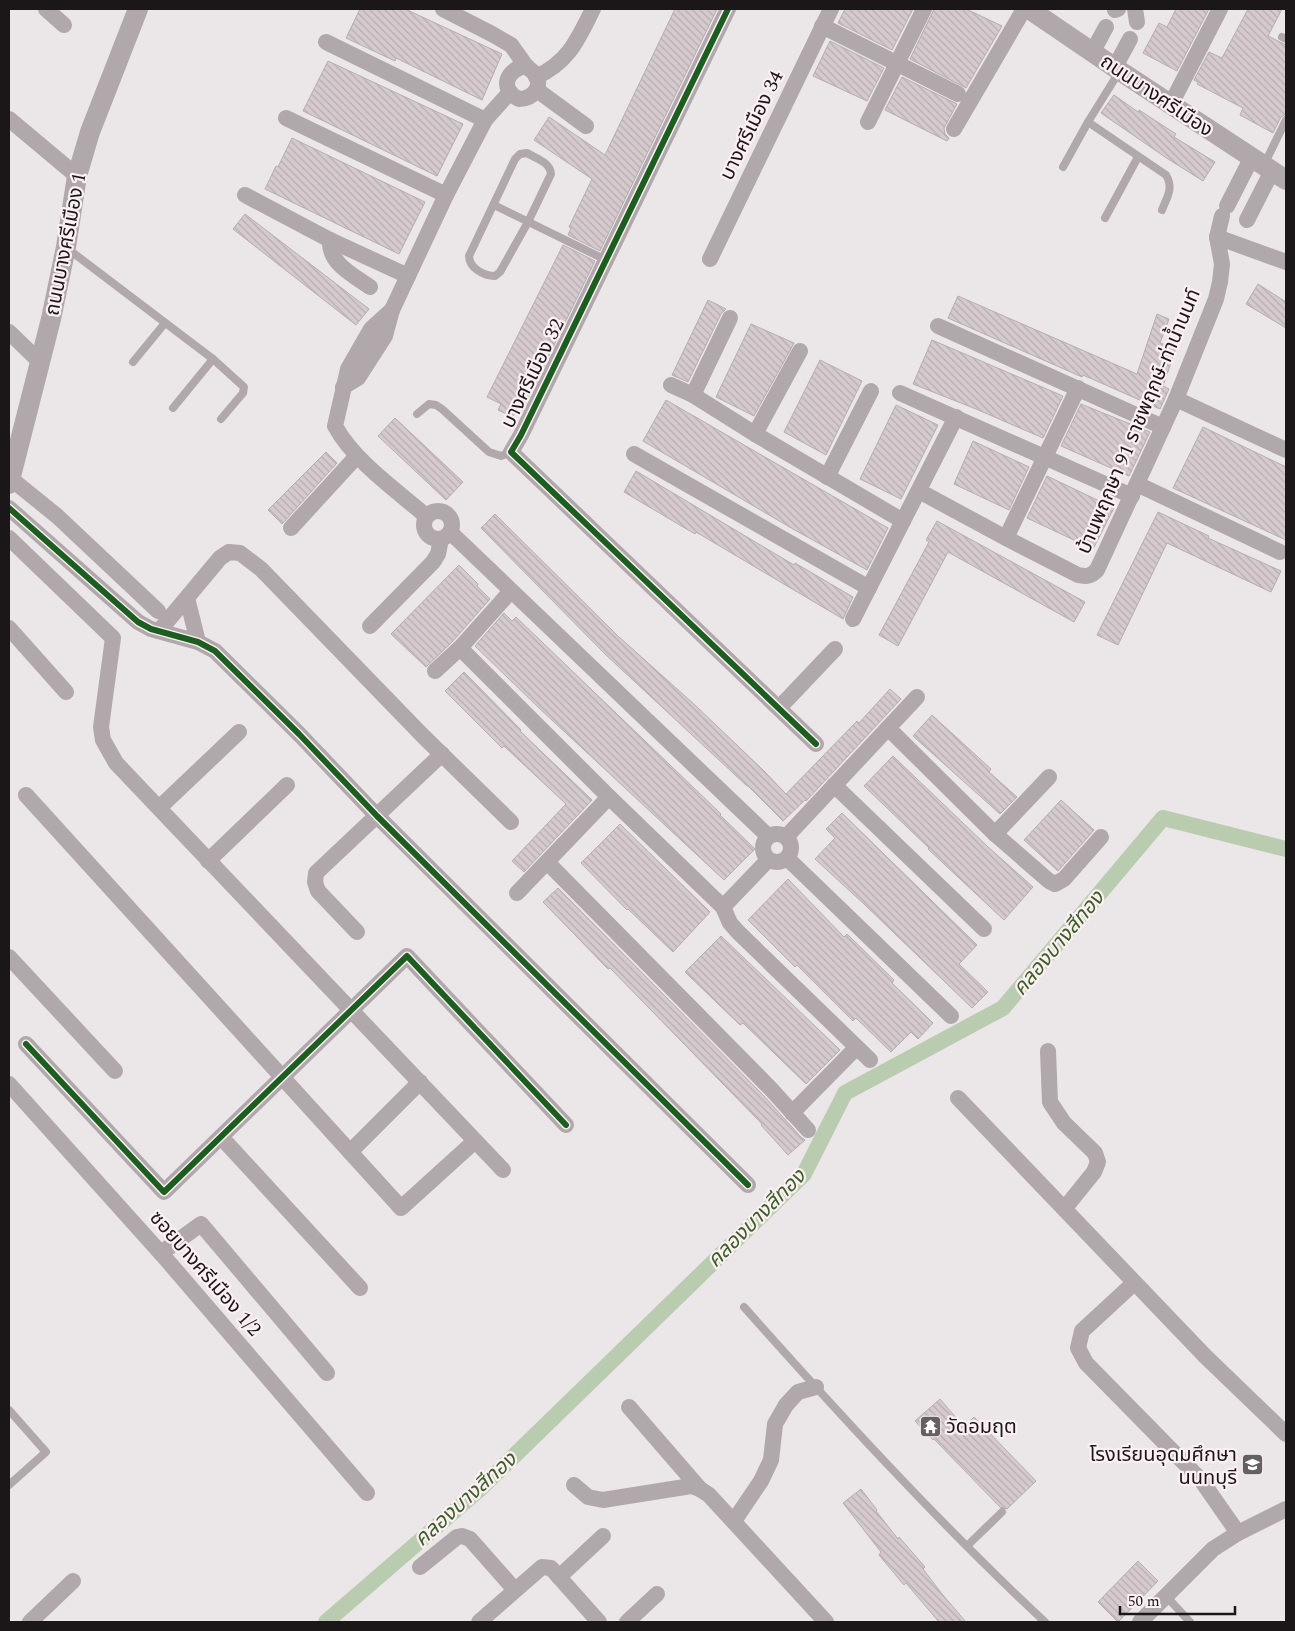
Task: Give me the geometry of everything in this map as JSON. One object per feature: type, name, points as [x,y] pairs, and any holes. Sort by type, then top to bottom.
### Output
[{"type":"street","points":[[46,9],[64,25]]},
{"type":"street","name":"ถนนบางศรีเมือง 1","points":[[10,481],[66,247],[77,176],[90,132],[138,9]]},
{"type":"street","points":[[443,9],[511,45],[533,78],[586,126]]},
{"type":"street","points":[[533,78],[558,64],[572,50],[593,9]]},
{"type":"street","name":"บางศรีเมือง 32","points":[[728,9],[521,435],[511,452],[816,744]]},
{"type":"street","name":"บางศรีเมือง 34","points":[[710,259],[831,9]]},
{"type":"street","points":[[868,122],[924,9]]},
{"type":"street","points":[[954,129],[1024,9]]},
{"type":"street","name":"ถนนบางศรีเมือง","points":[[1029,9],[1269,168]]},
{"type":"street","points":[[1171,104],[1220,9]]},
{"type":"street","points":[[822,26],[958,94]]},
{"type":"street","points":[[1093,51],[1106,27]]},
{"type":"street","points":[[1117,69],[1130,39]]},
{"type":"street","points":[[326,42],[485,120]]},
{"type":"street","points":[[516,69],[533,78],[530,97],[525,99],[514,96],[507,86],[511,73],[516,69]]},
{"type":"street","points":[[426,516],[356,456],[343,442],[335,426],[348,369],[371,329],[392,310],[446,195],[485,120],[510,92]]},
{"type":"street","points":[[286,118],[446,195]]},
{"type":"street","points":[[9,119],[77,176]]},
{"type":"street","points":[[1222,264],[1245,224],[1269,168]]},
{"type":"street","name":"บ้านพฤกษา 91 ราชพฤกษ์-ท่าน้ำนนท์","points":[[1006,538],[1078,574],[1092,575],[1097,570],[1176,399],[1216,299],[1222,264],[1217,237],[1225,211],[1269,168]]},
{"type":"street","points":[[244,195],[330,240],[408,276]]},
{"type":"street","points":[[1217,237],[1286,262]]},
{"type":"street","points":[[330,240],[334,258],[339,265],[370,287]]},
{"type":"street","points":[[693,395],[730,318]]},
{"type":"street","points":[[938,326],[1163,427]]},
{"type":"street","points":[[9,332],[40,362]]},
{"type":"street","points":[[755,434],[800,351]]},
{"type":"street","points":[[671,385],[693,395],[755,434],[903,521]]},
{"type":"street","points":[[919,491],[1006,538],[1078,388]]},
{"type":"street","points":[[827,477],[871,391]]},
{"type":"street","points":[[900,393],[956,416],[1045,457],[1134,490],[1280,552]]},
{"type":"street","points":[[1176,399],[1286,450]]},
{"type":"street","points":[[853,618],[956,416]]},
{"type":"street","points":[[634,454],[869,588]]},
{"type":"street","points":[[290,528],[356,456]]},
{"type":"street","points":[[10,481],[50,510],[158,610]]},
{"type":"street","points":[[9,508],[138,622],[159,631],[198,642],[215,652],[748,1185]]},
{"type":"street","points":[[370,626],[438,554],[446,536],[452,522],[444,512],[432,512],[426,516],[424,522],[425,533],[434,539],[446,536]]},
{"type":"street","points":[[446,536],[511,592],[768,836]]},
{"type":"street","points":[[9,538],[113,638],[101,727],[103,740],[116,763],[503,1170]]},
{"type":"street","points":[[159,631],[220,558],[229,552],[240,553],[261,569],[511,822]]},
{"type":"street","points":[[435,672],[460,648],[511,592]]},
{"type":"street","points":[[187,598],[198,642]]},
{"type":"street","points":[[9,628],[66,692]]},
{"type":"street","points":[[460,648],[609,797],[723,907],[730,923],[738,932],[870,1060]]},
{"type":"street","points":[[779,708],[836,650]]},
{"type":"street","points":[[786,837],[917,698]]},
{"type":"street","points":[[888,728],[995,834],[1042,877],[1054,884],[1064,879],[1101,837]]},
{"type":"street","points":[[159,808],[239,732]]},
{"type":"street","points":[[357,932],[318,891],[315,882],[316,873],[442,754]]},
{"type":"street","points":[[995,834],[1049,777]]},
{"type":"street","points":[[208,860],[287,785]]},
{"type":"street","points":[[834,785],[984,928]]},
{"type":"street","points":[[26,795],[401,1208],[476,1141]]},
{"type":"street","points":[[517,893],[609,797]]},
{"type":"street","points":[[777,834],[786,837],[791,850],[787,858],[776,862],[768,860],[763,851],[763,845],[768,836],[777,834]]},
{"type":"street","points":[[787,858],[951,1016]]},
{"type":"street","points":[[723,907],[768,860]]},
{"type":"street","points":[[547,862],[808,1130]]},
{"type":"street","points":[[26,1044],[164,1192],[407,956],[566,1125]]},
{"type":"street","points":[[9,957],[115,1071]]},
{"type":"street","points":[[792,1113],[856,1048]]},
{"type":"street","points":[[1048,1051],[1050,1102],[1064,1123],[1095,1153],[1098,1162],[1094,1172],[1065,1208]]},
{"type":"street","points":[[350,1152],[420,1082]]},
{"type":"street","name":"ซอยบางศรีเมือง 1/2","points":[[9,1084],[162,1253],[367,1493]]},
{"type":"street","points":[[958,1098],[1205,1356],[1286,1434]]},
{"type":"street","points":[[221,1137],[360,1288]]},
{"type":"street","points":[[162,1253],[201,1224],[327,1373]]},
{"type":"street","points":[[1134,1283],[1082,1331],[1078,1348],[1086,1363],[1201,1480],[1238,1533]]},
{"type":"street","points":[[734,1521],[761,1481],[771,1460],[775,1424],[786,1405],[798,1392],[816,1387]]},
{"type":"street","points":[[629,1406],[700,1489]]},
{"type":"street","points":[[574,1485],[588,1497],[603,1500],[691,1486],[700,1489],[709,1495],[734,1521],[826,1622]]},
{"type":"street","points":[[1140,1622],[1213,1549],[1238,1533],[1286,1509]]},
{"type":"street","points":[[420,1567],[457,1537],[462,1536],[470,1538],[515,1590]]},
{"type":"street","points":[[559,1577],[603,1536]]},
{"type":"street","points":[[489,1619],[515,1590],[542,1567],[551,1568],[600,1622]]},
{"type":"street","points":[[38,1620],[73,1581]]},
{"type":"street","points":[[627,1622],[656,1594]]},
{"type":"lane","points":[[1062,167],[1117,69]]},
{"type":"lane","points":[[1269,168],[1286,120]]},
{"type":"lane","points":[[1088,122],[1166,175],[1170,182],[1170,189],[1162,210]]},
{"type":"lane","points":[[528,153],[546,163],[550,168],[551,174],[528,222],[496,276],[489,276],[469,263],[469,256],[515,160],[520,154],[528,153]]},
{"type":"lane","points":[[1105,218],[1138,157]]},
{"type":"lane","points":[[494,205],[606,260]]},
{"type":"lane","points":[[66,247],[213,359],[244,387],[243,393],[221,419]]},
{"type":"lane","points":[[133,362],[165,323]]},
{"type":"lane","points":[[173,408],[213,359]]},
{"type":"lane","points":[[417,414],[429,404],[436,405],[489,452],[501,456],[511,452]]},
{"type":"lane","points":[[744,1307],[816,1387],[967,1546],[1045,1622]]},
{"type":"lane","points":[[9,1410],[46,1452],[9,1485]]},
{"type":"lane","points":[[967,1546],[1002,1512]]},
{"type":"lane","points":[[1166,1596],[1190,1622]]},
{"type":"building","points":[[360,9],[405,9],[502,54],[482,100],[396,58],[395,61],[346,38]]},
{"type":"building","points":[[675,9],[717,9],[600,251],[568,235],[571,228],[569,227],[592,179],[534,140],[549,117],[605,155]]},
{"type":"building","points":[[845,9],[913,9],[892,50],[838,23]]},
{"type":"building","points":[[934,9],[966,9],[1002,26],[966,88],[910,59]]},
{"type":"building","points":[[1176,9],[1209,9],[1177,71],[1143,53],[1159,23],[1167,27]]},
{"type":"building","points":[[1248,9],[1282,9],[1268,36],[1286,45],[1286,114],[1281,117],[1273,133],[1240,115],[1243,108],[1197,84],[1198,82],[1194,80],[1209,52],[1222,58]]},
{"type":"building","points":[[830,41],[884,68],[867,101],[813,76]]},
{"type":"building","points":[[328,61],[463,124],[437,176],[303,111]]},
{"type":"building","points":[[902,77],[957,104],[944,128],[945,134],[949,138],[947,141],[885,110]]},
{"type":"building","points":[[1114,95],[1138,112],[1139,110],[1176,134],[1174,137],[1215,162],[1203,181],[1101,113]]},
{"type":"building","points":[[292,138],[425,202],[399,254],[265,189]]},
{"type":"building","points":[[245,214],[369,309],[356,325],[233,229]]},
{"type":"building","points":[[563,245],[595,261],[521,413],[516,410],[513,417],[498,410],[501,404],[487,397]]},
{"type":"building","points":[[1258,284],[1286,302],[1286,328],[1246,304]]},
{"type":"building","points":[[958,296],[1137,374],[1157,314],[1169,319],[1160,343],[1176,348],[1163,386],[1169,389],[1160,409],[948,318]]},
{"type":"building","points":[[708,300],[726,309],[721,314],[688,382],[672,375]]},
{"type":"building","points":[[751,324],[794,343],[754,416],[716,397]]},
{"type":"building","points":[[932,340],[1063,396],[1043,438],[913,384]]},
{"type":"building","points":[[820,360],[862,381],[826,455],[784,432]]},
{"type":"building","points":[[666,400],[888,528],[867,570],[643,441]]},
{"type":"building","points":[[1081,404],[1150,432],[1129,476],[1061,446]]},
{"type":"building","points":[[896,405],[938,425],[901,499],[860,479]]},
{"type":"building","points":[[395,418],[463,482],[446,500],[378,436]]},
{"type":"building","points":[[1203,427],[1286,467],[1286,540],[1173,488]]},
{"type":"building","points":[[973,441],[1029,467],[1009,510],[954,484]]},
{"type":"building","points":[[326,452],[337,463],[282,524],[268,510]]},
{"type":"building","points":[[636,471],[794,565],[795,563],[853,597],[843,619],[696,532],[695,534],[624,492]]},
{"type":"building","points":[[1047,476],[1114,508],[1093,549],[1027,518]]},
{"type":"building","points":[[1158,512],[1209,536],[1208,538],[1281,571],[1271,592],[1167,543],[1118,645],[1097,635]]},
{"type":"building","points":[[495,514],[618,636],[695,705],[786,794],[857,721],[859,723],[890,689],[901,699],[806,801],[783,821],[748,786],[606,655],[481,528]]},
{"type":"building","points":[[937,521],[1085,602],[1074,622],[948,552],[898,646],[879,635],[929,542],[926,540]]},
{"type":"building","points":[[459,565],[490,599],[453,641],[426,667],[391,634]]},
{"type":"building","points":[[504,613],[512,621],[516,617],[755,849],[724,880],[475,646]]},
{"type":"building","points":[[464,672],[520,731],[592,800],[524,872],[512,861],[566,804],[504,746],[502,748],[445,691]]},
{"type":"building","points":[[932,715],[991,769],[989,772],[1017,797],[1000,814],[913,736]]},
{"type":"building","points":[[893,756],[1033,887],[1004,920],[864,786]]},
{"type":"building","points":[[1061,800],[1094,830],[1058,871],[1024,840]]},
{"type":"building","points":[[842,813],[977,945],[959,964],[988,992],[972,1008],[815,859],[835,838],[826,829]]},
{"type":"building","points":[[620,824],[710,912],[673,952],[627,910],[581,863]]},
{"type":"building","points":[[788,879],[844,937],[847,934],[894,980],[892,983],[933,1023],[918,1039],[911,1032],[891,1052],[856,1018],[853,1021],[797,965],[795,967],[748,920]]},
{"type":"building","points":[[558,888],[764,1096],[805,1140],[788,1155],[762,1124],[543,902]]},
{"type":"building","points":[[721,936],[840,1050],[806,1084],[743,1023],[740,1025],[685,972]]},
{"type":"building","points":[[940,1399],[964,1427],[974,1417],[1036,1481],[1007,1509],[1000,1507],[915,1421]]},
{"type":"building","points":[[861,1489],[898,1539],[899,1537],[925,1567],[923,1569],[966,1622],[939,1622],[879,1555],[881,1552],[843,1503]]},
{"type":"building","points":[[1138,1561],[1158,1581],[1118,1622],[1098,1602]]},
{"type":"waterway","name":"คลองบางสีทอง","points":[[326,1622],[481,1488],[804,1174],[845,1093],[1003,1008],[1163,818],[1286,849]]},
{"type":"cycle path","points":[[728,9],[521,435],[511,452],[816,744]]},
{"type":"cycle path","points":[[9,508],[138,622],[151,629],[198,642],[215,651],[299,734],[377,816],[748,1185]]},
{"type":"cycle path","points":[[26,1044],[164,1192],[407,956],[566,1125]]},
{"type":"place","name":"วัดอมฤต","points":[[930,1426]]},
{"type":"place","name":"โรงเรียนอุดมศึกษา นนทบุรี","points":[[1253,1465]]}]
